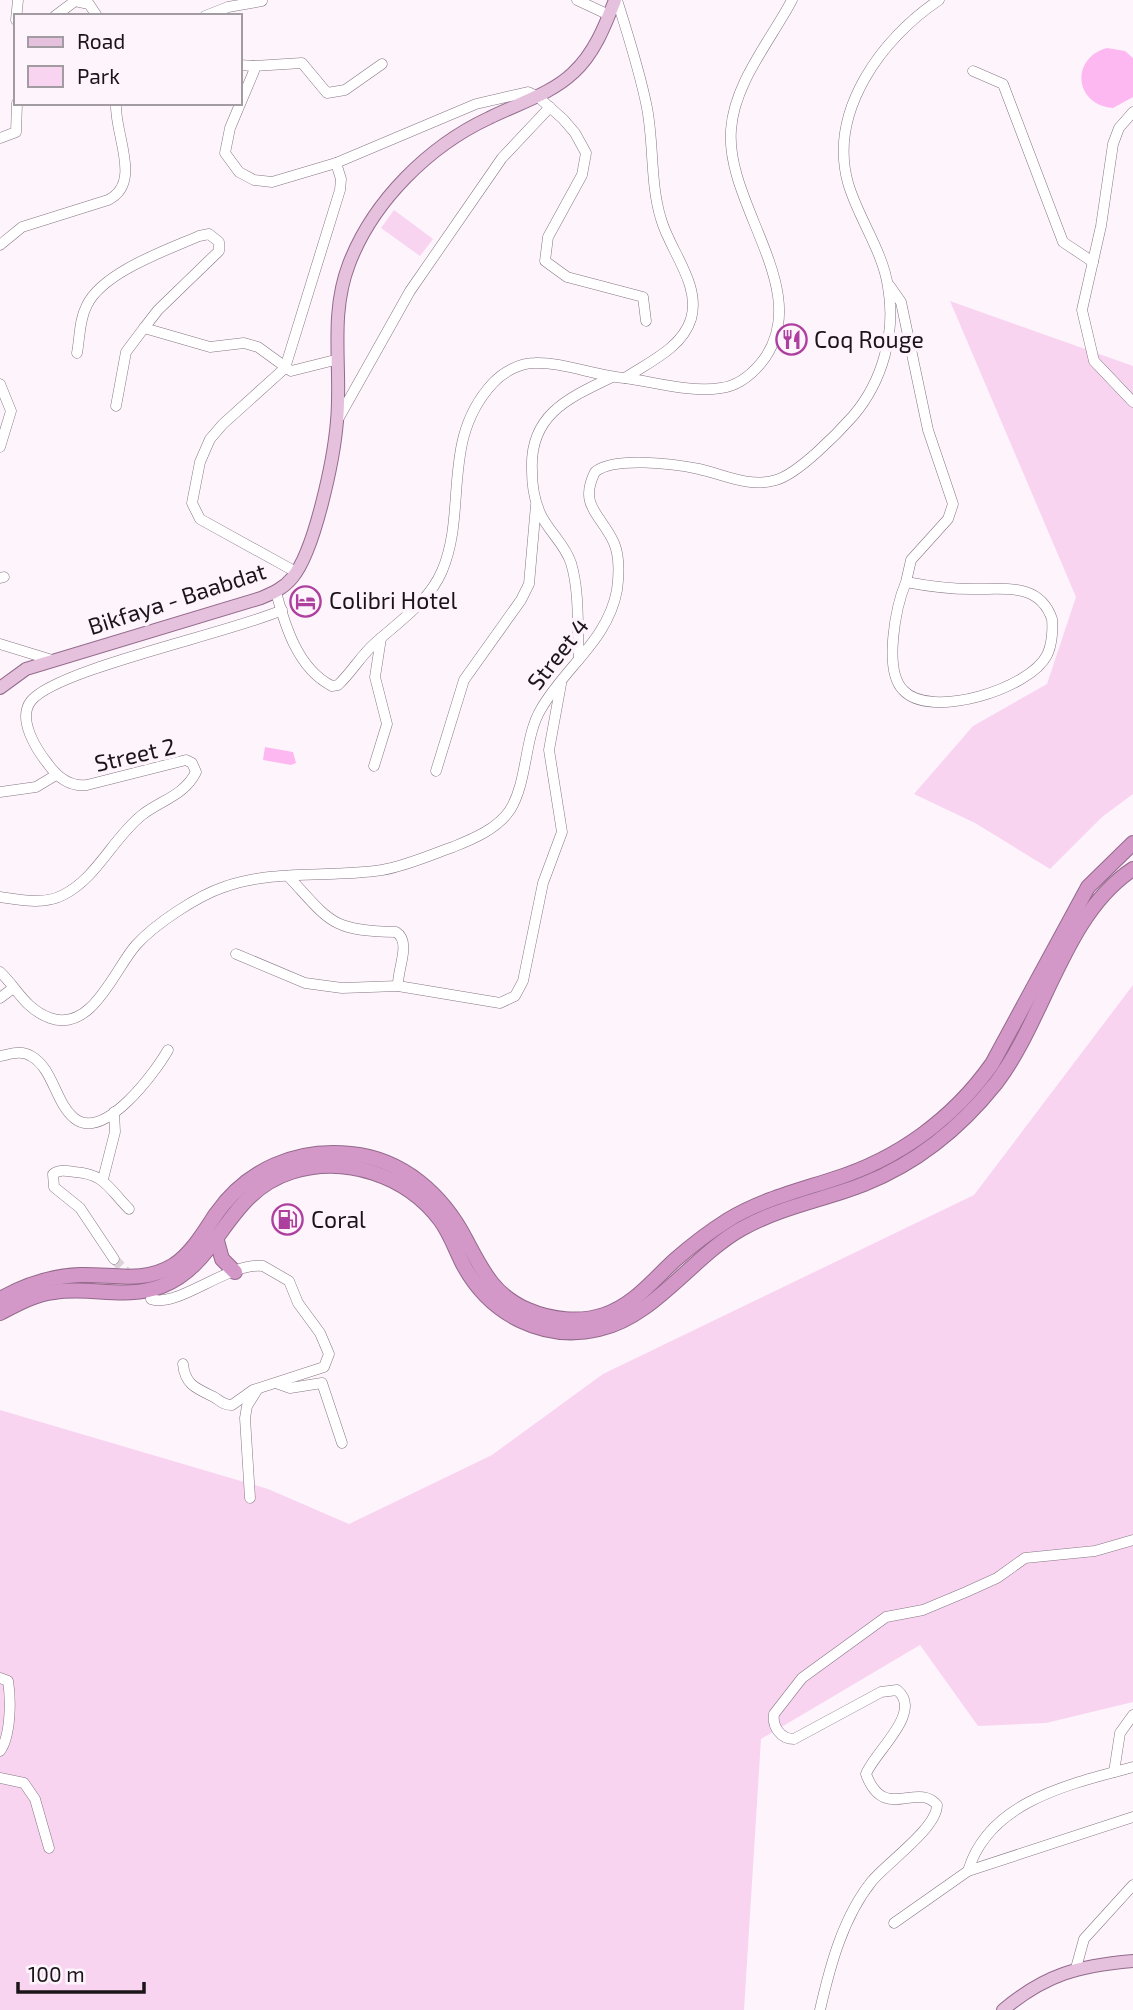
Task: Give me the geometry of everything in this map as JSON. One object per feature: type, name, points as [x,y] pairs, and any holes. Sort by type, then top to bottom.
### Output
[{"type":"highway","points":[[0,1299],[39,1281],[80,1275],[135,1279],[164,1270],[187,1253],[229,1195],[242,1184],[278,1162],[318,1152],[367,1157],[403,1170],[419,1180],[450,1212],[486,1278],[514,1303],[555,1318],[586,1319],[604,1315],[635,1298],[702,1237],[732,1218],[778,1196],[837,1178],[893,1154],[948,1114],[992,1065],[1088,887],[1133,844]]},
{"type":"highway","points":[[0,1313],[22,1301],[56,1291],[137,1293],[165,1285],[192,1268],[236,1208],[251,1194],[279,1177],[320,1166],[354,1168],[379,1174],[398,1183],[431,1210],[449,1233],[479,1289],[512,1317],[552,1331],[585,1331],[618,1324],[645,1309],[694,1262],[741,1229],[789,1207],[877,1178],[927,1150],[948,1133],[983,1097],[1006,1067],[1073,941],[1111,887],[1133,869]]},
{"type":"highway","points":[[1111,887],[1133,878]]},
{"type":"highway","points":[[216,1237],[222,1259],[235,1272]]},
{"type":"main road","name":"Bikfaya - Baabdat","points":[[0,688],[26,669],[276,592],[296,572],[316,525],[337,421],[335,360],[341,294],[349,265],[364,234],[385,204],[415,170],[443,146],[486,119],[537,96],[580,66],[616,0]]},
{"type":"main road","points":[[1003,2010],[1029,1991],[1076,1968],[1133,1961]]},
{"type":"street","points":[[577,0],[609,15]]},
{"type":"street","points":[[616,0],[647,109],[652,168],[661,220],[680,260],[694,304],[690,322],[678,341],[625,378]]},
{"type":"street","points":[[276,592],[303,661],[315,675],[332,686],[341,683],[381,638],[424,599],[442,572],[451,536],[463,441],[474,408],[484,392],[508,371],[534,363],[612,377],[721,388],[737,383],[754,371],[776,338],[780,324],[776,285],[736,177],[731,128],[746,83],[792,0]]},
{"type":"street","name":"Street 4","points":[[0,972],[12,989],[41,1014],[60,1020],[74,1019],[96,1000],[137,944],[161,924],[226,886],[288,876],[383,869],[458,845],[491,828],[510,809],[516,798],[540,710],[606,623],[618,579],[615,545],[588,499],[595,472],[607,466],[632,463],[697,468],[755,483],[786,476],[852,416],[870,390],[882,364],[889,334],[888,284],[848,182],[844,142],[858,92],[886,47],[915,17],[939,0]]},
{"type":"street","points":[[58,14],[75,1],[89,4],[96,14]]},
{"type":"street","points":[[210,14],[228,6],[262,1]]},
{"type":"street","points":[[242,65],[302,63],[327,93],[345,90],[382,64]]},
{"type":"street","points":[[242,102],[253,66]]},
{"type":"street","points":[[973,71],[1003,84],[1063,242],[1093,261]]},
{"type":"street","points":[[241,105],[226,141],[225,153],[229,162],[247,177],[272,183],[336,163],[476,104],[521,91],[537,96],[575,133],[586,153],[582,175],[548,237],[545,261],[567,277],[643,297],[646,321]]},
{"type":"street","points":[[0,138],[16,132],[17,105]]},
{"type":"street","points":[[0,245],[22,227],[108,200],[120,193],[126,174],[115,118],[116,105]]},
{"type":"street","points":[[337,421],[410,291],[502,158],[550,107]]},
{"type":"street","points":[[1133,111],[1119,128],[1113,144],[1082,310],[1085,333],[1094,361],[1133,402]]},
{"type":"street","points":[[296,572],[200,519],[192,503],[200,462],[210,439],[285,368],[340,190],[341,179],[336,163]]},
{"type":"street","points":[[77,353],[81,320],[88,303],[107,284],[127,269],[199,236],[208,234],[215,239],[219,251],[158,310],[126,352],[116,406]]},
{"type":"street","points":[[888,284],[901,302],[928,430],[953,504],[948,519],[916,553],[899,598],[893,669],[896,680],[911,697],[937,700],[982,697],[1025,678],[1047,656],[1052,618],[1044,605],[1024,590],[1007,587],[949,588],[906,582]]},
{"type":"street","points":[[144,328],[210,347],[244,343],[258,347],[285,368],[302,371],[335,360]]},
{"type":"street","points":[[436,771],[464,680],[521,600],[529,584],[537,504],[531,460],[537,431],[572,397],[612,377]]},
{"type":"street","points":[[0,384],[11,411],[0,447]]},
{"type":"street","points":[[537,504],[569,559],[574,575],[579,659]]},
{"type":"street","points":[[0,792],[36,788],[56,775],[34,742],[28,726],[28,707],[39,693],[86,673],[282,610]]},
{"type":"street","points":[[374,766],[387,724],[375,677],[381,638]]},
{"type":"street","points":[[0,644],[52,660]]},
{"type":"street","points":[[236,954],[305,983],[342,988],[398,986],[500,1003],[508,1002],[519,992],[526,975],[544,883],[562,832],[549,750],[561,684]]},
{"type":"street","name":"Street 2","points":[[0,897],[35,901],[64,894],[85,878],[134,822],[184,789],[195,772],[192,763],[186,760],[84,786],[72,785],[56,775]]},
{"type":"street","points":[[288,876],[307,894],[321,914],[335,924],[396,932],[402,936],[405,943],[399,964],[398,986]]},
{"type":"street","points":[[0,998],[12,989]]},
{"type":"street","points":[[0,1056],[23,1052],[35,1058],[77,1120],[91,1122],[114,1112],[141,1090],[168,1050]]},
{"type":"street","points":[[103,1179],[115,1132],[114,1112]]},
{"type":"street","points":[[114,1259],[80,1208],[51,1181],[53,1174],[62,1170],[92,1173],[103,1179],[129,1209]]},
{"type":"street","points":[[151,1299],[171,1299],[206,1280],[257,1265],[283,1276],[293,1286],[298,1303],[314,1322],[328,1350],[328,1362],[324,1367],[258,1388],[232,1405],[221,1403],[191,1385],[183,1364]]},
{"type":"street","points":[[276,1383],[290,1388],[322,1383],[342,1443]]},
{"type":"street","points":[[250,1498],[245,1418],[247,1406],[258,1388]]},
{"type":"street","points":[[820,2010],[852,1910],[875,1878],[931,1823],[937,1805],[929,1798],[883,1798],[872,1789],[866,1774],[873,1758],[903,1718],[906,1706],[904,1697],[897,1690],[881,1692],[794,1739],[784,1737],[779,1732],[774,1714],[802,1678],[886,1617],[910,1614],[966,1592],[997,1578],[1025,1558],[1096,1551],[1133,1540]]},
{"type":"street","points":[[0,1678],[8,1681],[10,1695],[6,1734],[0,1751]]},
{"type":"street","points":[[1114,1772],[1120,1733],[1133,1714]]},
{"type":"street","points":[[968,1871],[973,1854],[1006,1814],[1028,1802],[1133,1767]]},
{"type":"street","points":[[0,1778],[24,1783],[35,1799],[49,1848]]},
{"type":"street","points":[[894,1923],[968,1871],[1133,1817]]},
{"type":"street","points":[[1076,1968],[1084,1939],[1133,1885]]},
{"type":"green space","points":[[394,210],[433,239],[420,256],[381,228]]},
{"type":"green space","points":[[950,301],[1133,366],[1133,794],[1102,817],[1050,869],[975,823],[914,794],[973,726],[1047,684],[1076,597]]},
{"type":"green space","points":[[1133,985],[1133,1702],[1046,1723],[978,1726],[920,1645],[761,1739],[744,2010],[0,2010],[0,1410],[268,1489],[349,1524],[492,1455],[603,1374],[974,1195]]},
{"type":"shaded area","points":[[1107,48],[1125,51],[1133,58],[1133,97],[1113,108],[1090,99],[1081,81],[1087,61],[1095,53]]},
{"type":"shaded area","points":[[265,747],[293,752],[296,763],[291,765],[263,760]]},
{"type":"tunnel","points":[[114,1259],[133,1279]]},
{"type":"place","name":"Coq Rouge","points":[[791,340]]},
{"type":"place","name":"Colibri Hotel","points":[[306,601]]},
{"type":"place","name":"Coral","points":[[288,1220]]}]
